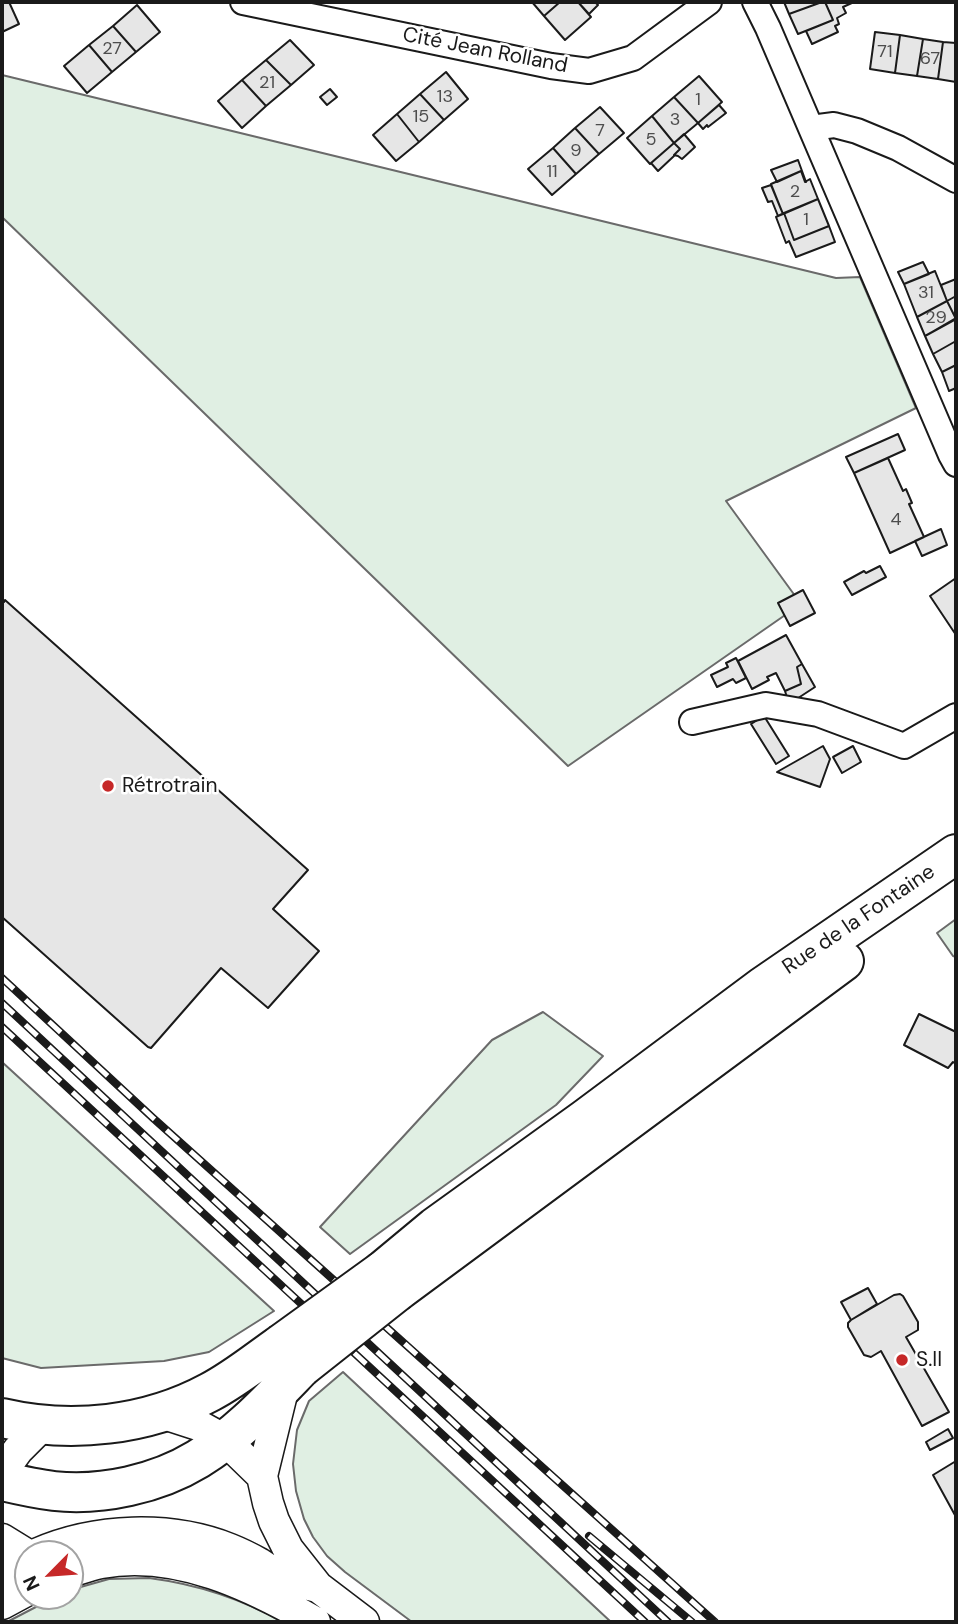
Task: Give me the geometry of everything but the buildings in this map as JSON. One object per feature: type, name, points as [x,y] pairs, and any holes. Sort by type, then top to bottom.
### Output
[{"type":"main road","name":"Rue de la Fontaine","points":[[771,997],[956,854]]},
{"type":"main road","points":[[2,1481],[57,1491],[108,1489],[159,1477],[198,1459],[251,1419],[289,1366],[390,1281],[771,997],[956,878]]},
{"type":"main road","points":[[2,1418],[73,1426],[113,1424],[161,1413],[212,1391],[289,1366]]},
{"type":"street","name":"Cité Jean Rolland","points":[[243,2],[551,66],[589,71],[633,58],[709,2]]},
{"type":"street","points":[[755,2],[956,464]]},
{"type":"street","points":[[811,128],[834,125],[857,131],[898,148],[956,180]]},
{"type":"street","points":[[692,722],[766,705],[818,714],[904,746],[956,716]]},
{"type":"street","points":[[227,1548],[244,1538],[258,1523],[289,1366]]},
{"type":"street","points":[[161,1413],[198,1425],[225,1440],[265,1490],[274,1521],[288,1549],[318,1587],[364,1622]]},
{"type":"street","points":[[2,1472],[44,1424]]},
{"type":"street","points":[[77,1540],[125,1533],[180,1536],[227,1548],[281,1577],[318,1587]]},
{"type":"street","points":[[84,1568],[102,1563],[135,1560],[188,1566],[210,1572],[252,1590],[315,1622]]},
{"type":"green space","points":[[2,75],[836,278],[860,277],[916,408],[726,501],[801,604],[568,766],[2,217]]},
{"type":"green space","points":[[956,919],[956,957],[937,933]]},
{"type":"green space","points":[[543,1012],[603,1056],[556,1105],[350,1254],[320,1227],[492,1040]]},
{"type":"green space","points":[[2,1062],[274,1311],[209,1352],[164,1361],[41,1368],[2,1358]]},
{"type":"green space","points":[[343,1372],[611,1622],[412,1622],[327,1556],[304,1519],[296,1491],[293,1464],[297,1430],[309,1401]]},
{"type":"green space","points":[[149,1578],[184,1584],[251,1606],[282,1622],[7,1622],[30,1610],[84,1610],[84,1586],[109,1579]]},
{"type":"railway","points":[[2,978],[153,1118],[715,1622]]},
{"type":"railway","points":[[2,1003],[668,1622]]},
{"type":"railway","points":[[2,1027],[645,1622]]},
{"type":"railway","points":[[589,1536],[692,1622]]},
{"type":"place","name":"Rétrotrain","points":[[108,786]]},
{"type":"place","name":"S.II","points":[[902,1360]]}]
